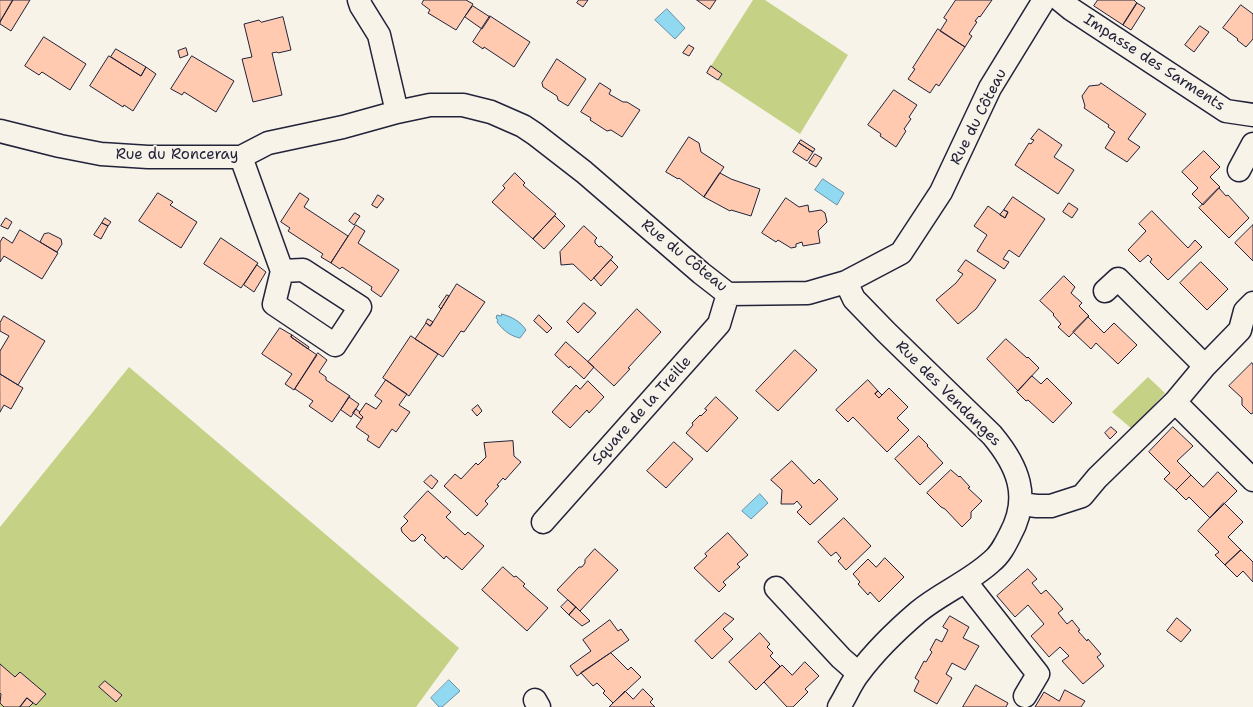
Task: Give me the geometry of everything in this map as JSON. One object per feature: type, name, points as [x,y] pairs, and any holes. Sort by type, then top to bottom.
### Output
[{"type":"street","points":[[359,0],[361,6],[379,35],[397,112]]},
{"type":"street","name":"Rue du Côteau","points":[[397,112],[430,105],[463,105],[491,112],[523,126],[584,172],[701,273],[728,294],[808,293],[846,282],[901,253],[941,192],[990,88],[1044,0]]},
{"type":"street","name":"Impasse des Sarments","points":[[1060,0],[1071,9],[1226,111],[1253,115]]},
{"type":"street","name":"Rue du Ronceray","points":[[0,131],[60,146],[101,154],[148,157],[242,157],[268,143],[343,127],[397,112]]},
{"type":"street","points":[[1238,170],[1253,144]]},
{"type":"street","points":[[242,157],[282,270]]},
{"type":"street","points":[[1105,291],[1118,279],[1205,366]]},
{"type":"street","name":"Rue des Vendanges","points":[[839,707],[858,673],[889,638],[920,611],[991,563],[1001,552],[1018,518],[1020,504],[1018,479],[1014,467],[1005,451],[992,435],[854,299],[846,282]]},
{"type":"street","name":"Square de la Treille","points":[[543,522],[720,324],[728,294]]},
{"type":"street","points":[[1020,504],[1051,506],[1082,496],[1097,478],[1174,402],[1205,366],[1240,330],[1250,310]]},
{"type":"street","points":[[1174,402],[1253,480]]},
{"type":"street","points":[[965,581],[998,639],[1038,674],[1025,696]]},
{"type":"street","points":[[776,588],[841,658],[858,673]]},
{"type":"green space","points":[[753,0],[765,0],[848,55],[800,134],[718,80],[722,74],[711,66]]},
{"type":"green space","points":[[129,367],[459,648],[416,707],[0,707],[0,527]]},
{"type":"green space","points":[[1148,377],[1165,393],[1132,429],[1112,412]]},
{"type":"water","points":[[667,9],[685,28],[675,39],[655,20]]},
{"type":"water","points":[[823,179],[844,193],[837,205],[815,190]]},
{"type":"water","points":[[502,314],[516,320],[524,327],[526,330],[520,338],[507,332],[497,322],[497,315],[501,316]]},
{"type":"water","points":[[760,494],[768,503],[751,519],[742,511]]},
{"type":"water","points":[[449,680],[460,691],[442,707],[439,707],[431,698]]},
{"type":"building","points":[[0,0],[13,0],[0,22]]},
{"type":"building","points":[[13,0],[30,0],[11,31],[0,24],[0,22]]},
{"type":"building","points":[[424,0],[466,0],[473,4],[456,30],[428,13],[430,10],[422,4]]},
{"type":"building","points":[[579,0],[588,0],[583,7],[577,3]]},
{"type":"building","points":[[697,0],[716,0],[710,9]]},
{"type":"building","points":[[956,0],[992,0],[980,17],[979,16],[975,21],[977,22],[969,34],[972,36],[965,47],[940,31],[947,20],[944,18]]},
{"type":"building","points":[[1098,0],[1134,0],[1137,3],[1123,25],[1094,6]]},
{"type":"building","points":[[1137,3],[1145,8],[1131,30],[1123,25]]},
{"type":"building","points":[[1241,5],[1253,14],[1253,39],[1246,47],[1223,28]]},
{"type":"building","points":[[473,6],[490,17],[482,29],[465,17]]},
{"type":"building","points":[[490,16],[530,42],[514,67],[484,47],[483,49],[473,42]]},
{"type":"building","points":[[283,17],[291,50],[272,53],[282,95],[253,102],[242,59],[252,57],[244,24],[259,20],[261,22]]},
{"type":"building","points":[[1200,26],[1209,32],[1194,52],[1185,45]]},
{"type":"building","points":[[938,29],[965,47],[939,86],[936,84],[930,93],[908,79],[915,69],[913,68]]},
{"type":"building","points":[[44,37],[86,64],[70,90],[42,72],[39,75],[25,66]]},
{"type":"building","points":[[689,45],[694,48],[689,56],[683,53]]},
{"type":"building","points":[[186,48],[188,55],[180,58],[178,51]]},
{"type":"building","points":[[116,49],[146,67],[141,76],[111,57]]},
{"type":"building","points":[[109,56],[141,76],[146,67],[156,74],[133,111],[124,105],[123,107],[90,86]]},
{"type":"building","points":[[192,56],[234,81],[216,112],[184,92],[182,95],[171,89]]},
{"type":"building","points":[[557,59],[586,79],[568,106],[558,100],[557,96],[543,87],[542,83]]},
{"type":"building","points":[[711,66],[722,74],[718,80],[707,73]]},
{"type":"building","points":[[600,83],[611,90],[609,94],[640,110],[622,137],[611,130],[607,131],[581,112]]},
{"type":"building","points":[[1101,83],[1146,114],[1128,139],[1140,147],[1127,162],[1105,148],[1115,132],[1108,127],[1109,125],[1084,108],[1085,106],[1082,96],[1089,86],[1099,85]]},
{"type":"building","points":[[894,90],[917,105],[909,117],[911,119],[904,129],[906,131],[896,147],[880,136],[881,134],[868,125]]},
{"type":"building","points":[[1039,129],[1062,145],[1054,157],[1074,170],[1058,194],[1015,165],[1029,143],[1031,144],[1034,140],[1031,139]]},
{"type":"building","points":[[689,137],[699,143],[701,152],[724,167],[704,197],[679,178],[678,179],[666,172]]},
{"type":"building","points":[[801,140],[815,149],[813,152],[799,143]]},
{"type":"building","points":[[799,143],[813,152],[807,161],[793,152]]},
{"type":"building","points":[[1204,151],[1220,167],[1210,177],[1220,187],[1203,205],[1192,194],[1198,188],[1182,172]]},
{"type":"building","points":[[815,154],[822,158],[816,167],[809,163]]},
{"type":"building","points":[[515,173],[525,183],[523,185],[556,214],[533,239],[492,202],[505,188],[503,186]]},
{"type":"building","points":[[720,173],[731,179],[760,189],[751,216],[731,210],[730,211],[704,197]]},
{"type":"building","points":[[1219,188],[1226,196],[1228,195],[1249,218],[1229,238],[1199,208]]},
{"type":"building","points":[[158,193],[173,202],[170,205],[197,222],[181,248],[139,221]]},
{"type":"building","points":[[300,193],[309,199],[304,207],[348,236],[331,263],[321,257],[323,254],[288,231],[290,228],[281,222]]},
{"type":"building","points":[[378,195],[384,199],[377,208],[372,205]]},
{"type":"building","points":[[1013,197],[1045,219],[1019,257],[1009,250],[1003,259],[1009,262],[1004,269],[977,251],[987,235],[974,226],[988,206],[1005,218],[1008,212],[1004,210]]},
{"type":"building","points":[[786,198],[799,207],[808,205],[809,212],[821,210],[825,213],[827,222],[818,231],[820,243],[803,246],[802,242],[796,244],[796,247],[791,248],[778,240],[776,242],[762,233]]},
{"type":"building","points":[[1069,203],[1078,209],[1072,218],[1063,212]]},
{"type":"building","points":[[1004,210],[1008,212],[1005,218],[1000,215]]},
{"type":"building","points":[[1152,211],[1188,248],[1195,240],[1202,247],[1168,280],[1150,262],[1152,259],[1148,255],[1140,262],[1128,250],[1146,231],[1139,224]]},
{"type":"building","points":[[355,213],[360,216],[354,225],[349,221]]},
{"type":"building","points":[[555,216],[565,226],[544,249],[533,239]]},
{"type":"building","points":[[6,218],[12,222],[8,229],[1,226]]},
{"type":"building","points":[[105,218],[111,222],[108,226],[102,223]]},
{"type":"building","points":[[102,223],[108,226],[101,239],[94,235]]},
{"type":"building","points":[[356,225],[365,231],[358,243],[399,270],[381,297],[371,290],[372,287],[342,267],[340,269],[331,263]]},
{"type":"building","points":[[1253,225],[1253,261],[1235,243]]},
{"type":"building","points":[[584,226],[597,238],[595,243],[599,247],[601,246],[613,257],[591,281],[573,264],[561,265],[560,252]]},
{"type":"building","points":[[20,230],[58,253],[42,279],[4,256],[0,262],[0,242],[3,237],[12,243]]},
{"type":"building","points":[[49,233],[61,239],[62,244],[57,252],[40,242],[44,234]]},
{"type":"building","points":[[221,238],[258,263],[241,288],[204,264]]},
{"type":"building","points":[[611,260],[618,267],[601,286],[594,278]]},
{"type":"building","points":[[966,260],[996,280],[976,309],[958,324],[936,300],[956,283],[963,274],[958,271]]},
{"type":"building","points":[[1201,262],[1228,289],[1207,310],[1180,283]]},
{"type":"building","points":[[257,265],[266,272],[254,292],[244,285]]},
{"type":"building","points":[[1064,276],[1075,287],[1071,293],[1082,303],[1079,306],[1089,316],[1069,337],[1058,327],[1061,324],[1053,315],[1054,314],[1040,301]]},
{"type":"building","points":[[457,284],[485,302],[464,332],[461,331],[443,357],[415,339],[426,323],[430,326]]},
{"type":"building","points":[[447,295],[449,296],[441,309],[439,307]]},
{"type":"building","points":[[584,303],[596,313],[578,333],[567,322]]},
{"type":"building","points":[[637,309],[661,332],[628,368],[630,369],[614,386],[588,362]]},
{"type":"building","points":[[539,315],[552,328],[547,333],[534,321]]},
{"type":"building","points":[[4,316],[45,341],[18,385],[0,374],[0,351],[9,336],[0,331],[0,323]]},
{"type":"building","points":[[1088,317],[1104,333],[1114,323],[1137,345],[1118,364],[1096,343],[1091,349],[1073,332]]},
{"type":"building","points":[[428,319],[433,322],[430,326],[426,323]]},
{"type":"building","points":[[280,328],[292,335],[291,337],[317,355],[294,390],[285,384],[292,374],[262,354]]},
{"type":"building","points":[[292,335],[309,347],[308,349],[291,337]]},
{"type":"building","points":[[411,336],[438,354],[409,396],[383,378]]},
{"type":"building","points":[[1006,339],[1039,368],[1018,391],[987,359]]},
{"type":"building","points":[[566,342],[594,367],[584,379],[555,355]]},
{"type":"building","points":[[795,350],[817,370],[778,411],[756,391]]},
{"type":"building","points":[[318,353],[327,360],[319,372],[326,377],[326,380],[350,396],[332,422],[309,406],[313,401],[295,389]]},
{"type":"building","points":[[1252,363],[1253,413],[1251,414],[1242,405],[1242,398],[1229,386]]},
{"type":"building","points":[[0,374],[23,388],[11,409],[4,405],[0,412]]},
{"type":"building","points":[[1032,376],[1041,384],[1047,378],[1072,403],[1053,423],[1017,392]]},
{"type":"building","points":[[386,380],[407,394],[399,405],[410,412],[396,432],[392,429],[379,448],[367,440],[369,436],[356,427],[363,417],[359,413],[366,403],[376,409],[382,401],[375,396]]},
{"type":"building","points":[[868,380],[878,391],[875,394],[879,398],[889,388],[908,407],[897,418],[909,430],[887,452],[853,417],[848,422],[836,410]]},
{"type":"building","points":[[588,381],[604,397],[589,413],[587,410],[570,428],[552,412],[576,385],[580,389]]},
{"type":"building","points":[[878,391],[882,395],[879,398],[875,394]]},
{"type":"building","points":[[349,397],[359,404],[351,417],[341,410]]},
{"type":"building","points":[[716,397],[738,418],[707,452],[686,433],[693,425],[692,423],[707,410],[705,409]]},
{"type":"building","points":[[478,405],[482,411],[477,416],[472,410]]},
{"type":"building","points":[[356,409],[363,417],[361,419],[353,413]]},
{"type":"building","points":[[1111,427],[1117,432],[1110,439],[1105,433]]},
{"type":"building","points":[[1173,427],[1193,446],[1177,461],[1191,475],[1176,490],[1164,479],[1170,473],[1149,452]]},
{"type":"building","points":[[919,436],[943,463],[920,485],[895,459]]},
{"type":"building","points":[[513,441],[514,456],[521,462],[505,480],[503,478],[497,485],[499,486],[485,501],[488,504],[477,516],[444,486],[455,474],[461,479],[476,463],[478,465],[486,457],[484,443]]},
{"type":"building","points":[[674,442],[693,459],[666,488],[647,471]]},
{"type":"building","points":[[792,461],[814,484],[819,479],[838,499],[810,525],[797,512],[802,507],[797,501],[794,504],[781,504],[782,490],[771,480]]},
{"type":"building","points":[[951,470],[959,477],[960,476],[970,487],[968,488],[982,501],[971,512],[971,518],[962,527],[927,493]]},
{"type":"building","points":[[1218,472],[1237,491],[1210,518],[1189,497],[1186,500],[1176,490],[1191,475],[1203,487]]},
{"type":"building","points":[[431,475],[438,481],[432,489],[424,482]]},
{"type":"building","points":[[428,491],[451,512],[446,517],[465,535],[468,532],[484,546],[462,570],[446,556],[444,559],[424,540],[426,538],[422,534],[415,541],[411,541],[402,532],[401,528],[408,521],[404,517]]},
{"type":"building","points":[[1224,503],[1243,522],[1228,537],[1241,550],[1225,565],[1215,555],[1219,552],[1198,531]]},
{"type":"building","points":[[844,518],[871,546],[846,570],[838,561],[841,558],[836,552],[831,556],[818,542]]},
{"type":"building","points":[[728,533],[748,555],[737,564],[740,567],[723,582],[726,585],[719,592],[694,568],[707,556],[705,554]]},
{"type":"building","points":[[595,549],[618,570],[580,611],[557,590],[579,567],[582,567],[585,560]]},
{"type":"building","points":[[1241,550],[1253,562],[1253,582],[1243,571],[1237,577],[1225,565]]},
{"type":"building","points":[[885,558],[904,577],[879,602],[870,592],[868,595],[858,584],[860,582],[853,574],[868,559],[876,567]]},
{"type":"building","points":[[503,567],[525,584],[523,586],[548,608],[527,631],[482,590]]},
{"type":"building","points":[[1028,569],[1037,579],[1032,583],[1041,594],[1046,590],[1063,609],[1058,613],[1067,624],[1072,620],[1080,630],[1078,631],[1087,641],[1088,639],[1101,654],[1097,657],[1104,666],[1083,684],[1062,661],[1069,656],[1060,647],[1049,657],[1031,636],[1044,624],[1028,605],[1015,617],[997,596]]},
{"type":"building","points":[[568,600],[576,607],[569,615],[561,607]]},
{"type":"building","points":[[576,607],[590,621],[582,626],[569,615]]},
{"type":"building","points":[[725,613],[734,619],[723,629],[733,639],[712,659],[695,641]]},
{"type":"building","points":[[950,616],[969,627],[963,638],[979,646],[965,670],[952,663],[946,674],[952,678],[937,704],[914,691],[919,681],[915,678],[924,661],[926,662],[932,652],[930,650],[936,639],[942,642],[948,630],[943,627]]},
{"type":"building","points":[[1177,618],[1191,630],[1181,642],[1167,631]]},
{"type":"building","points":[[610,620],[618,631],[621,629],[629,640],[577,676],[570,666],[591,651],[583,640]]},
{"type":"building","points":[[760,633],[770,644],[767,647],[773,653],[770,656],[780,666],[756,690],[729,662]]},
{"type":"building","points":[[611,653],[628,670],[631,667],[641,677],[613,703],[603,693],[605,691],[597,683],[593,686],[581,673]]},
{"type":"building","points":[[805,662],[819,676],[805,689],[808,692],[793,707],[787,707],[764,682],[782,665],[792,675]]},
{"type":"building","points":[[0,664],[15,677],[20,672],[46,694],[36,705],[27,698],[20,707],[4,707],[0,703]]},
{"type":"building","points":[[105,681],[122,695],[116,702],[99,687]]},
{"type":"building","points":[[976,685],[1008,703],[1006,707],[963,707]]},
{"type":"building","points":[[643,689],[653,699],[650,702],[655,707],[609,707],[625,691],[633,699]]},
{"type":"building","points":[[1065,690],[1085,701],[1081,707],[1035,707],[1044,692],[1059,701]]},
{"type":"building","points":[[27,698],[33,703],[29,707],[20,707]]}]
